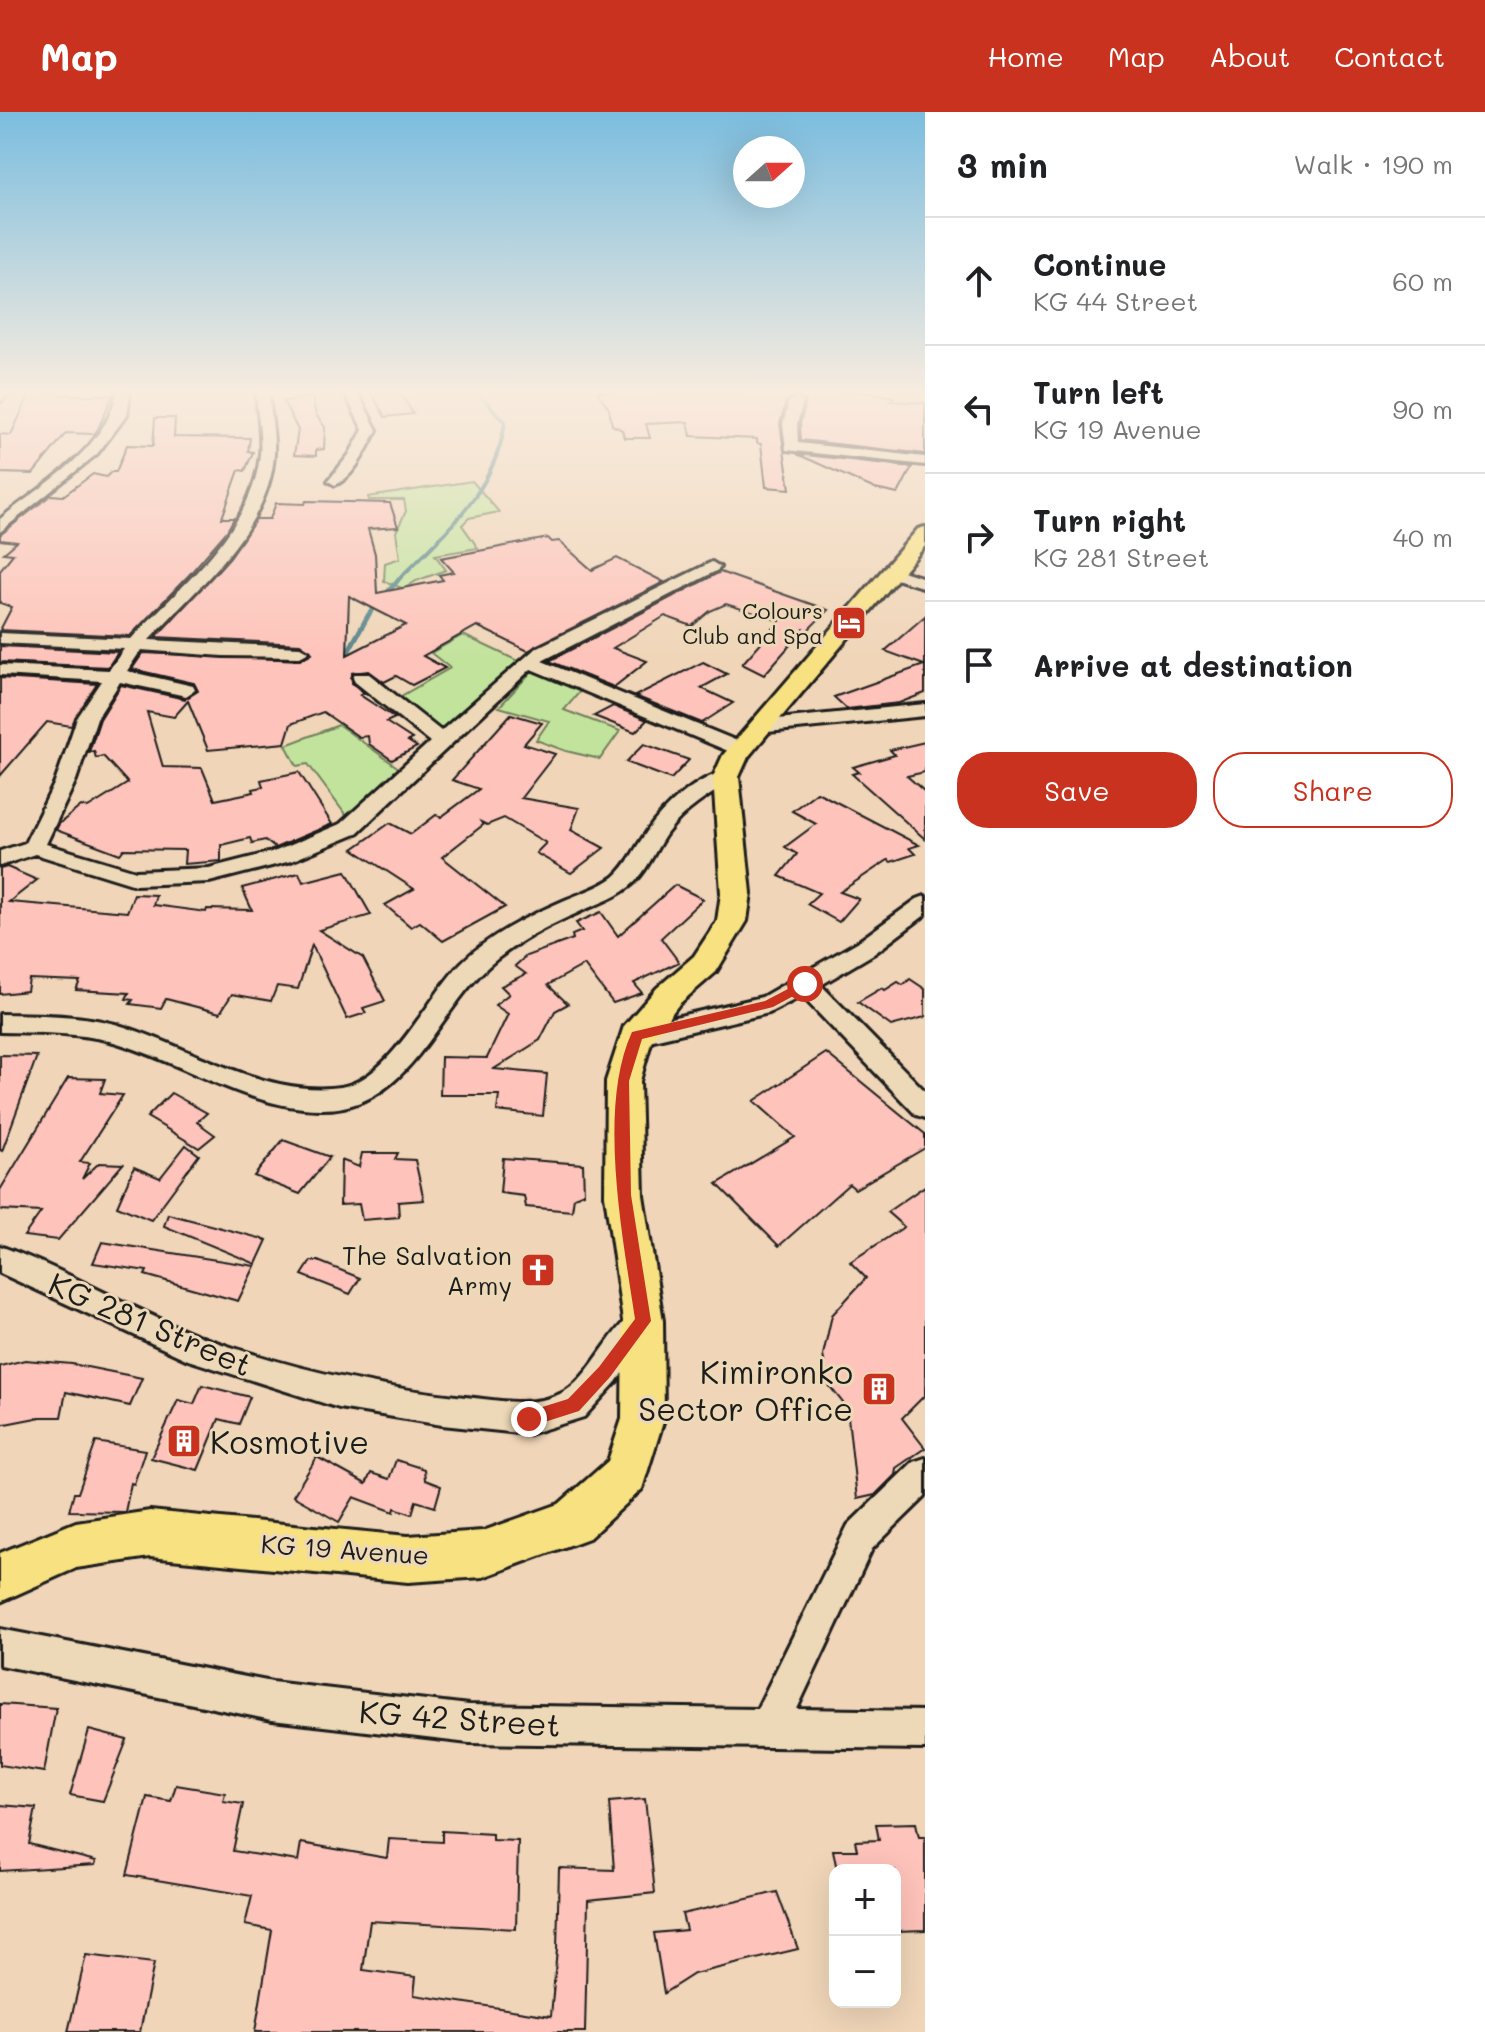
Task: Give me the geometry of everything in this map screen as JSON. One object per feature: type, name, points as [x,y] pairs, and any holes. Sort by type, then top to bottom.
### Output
[{"type":"main road","points":[[741,751],[909,578],[925,533]]},
{"type":"main road","name":"KG 19 Avenue","points":[[0,1579],[23,1566],[76,1545],[150,1534],[408,1559],[483,1554],[573,1522],[626,1474],[643,1419],[643,1321],[624,1195],[623,1081],[636,1035],[668,996],[705,964],[732,921],[741,751]]},
{"type":"street","points":[[0,527],[55,482]]},
{"type":"street","points":[[0,859],[34,847],[66,780],[87,718],[136,644],[225,548],[250,515],[259,482]]},
{"type":"street","points":[[34,847],[47,854],[135,878],[209,875],[283,856],[348,829],[542,652],[712,567]]},
{"type":"street","points":[[0,638],[199,650],[300,652]]},
{"type":"street","points":[[529,662],[741,751]]},
{"type":"street","points":[[0,670],[114,676],[153,681],[186,690]]},
{"type":"street","points":[[362,678],[442,742]]},
{"type":"street","points":[[0,1023],[77,1025],[114,1033],[276,1092],[322,1099],[351,1097],[380,1080],[404,1055],[471,967],[519,930],[617,886],[643,859],[659,829],[741,751],[925,710]]},
{"type":"street","points":[[636,1035],[769,1004],[867,947],[925,904]]},
{"type":"street","points":[[805,984],[925,1108]]},
{"type":"street","name":"KG 281 Street","points":[[0,1259],[199,1350],[339,1393],[442,1410],[529,1419],[573,1406],[605,1372],[643,1321]]},
{"type":"street","points":[[768,1727],[860,1537],[925,1474]]},
{"type":"street","name":"KG 42 Street","points":[[0,1647],[272,1701],[469,1724],[925,1730]]},
{"type":"green space","points":[[473,482],[499,512],[469,518],[462,525],[478,548],[435,555],[446,570],[404,589],[384,581],[385,563],[400,558],[396,532],[406,511],[404,500],[369,500],[368,497]]},
{"type":"green space","points":[[463,635],[518,661],[441,736],[396,699],[450,668],[431,653]]},
{"type":"green space","points":[[534,669],[583,688],[564,710],[620,731],[600,759],[536,740],[549,721],[499,707]]},
{"type":"green space","points":[[339,725],[400,769],[348,818],[308,764],[297,766],[286,745]]},
{"type":"building","points":[[83,482],[235,482],[222,518],[234,518],[227,531],[130,636],[0,630],[12,607],[0,603],[0,570],[13,554],[4,553],[17,542],[0,540],[0,535],[51,495],[63,496]]},
{"type":"building","points":[[765,482],[789,482],[790,489],[766,487]]},
{"type":"building","points":[[859,482],[904,482],[898,494]]},
{"type":"building","points":[[306,501],[390,503],[398,527],[368,529],[375,554],[377,593],[443,580],[439,575],[454,572],[441,558],[548,538],[552,542],[559,541],[592,570],[617,558],[664,582],[528,651],[477,626],[423,656],[445,668],[412,685],[396,676],[384,682],[369,671],[352,673],[352,683],[364,693],[360,695],[395,718],[386,722],[412,739],[408,741],[417,747],[392,760],[369,744],[368,736],[359,737],[323,712],[291,724],[285,743],[208,750],[188,701],[174,717],[147,712],[163,767],[202,768],[215,800],[254,792],[253,789],[263,787],[261,780],[299,772],[332,824],[275,848],[265,840],[252,843],[250,838],[221,845],[221,861],[184,864],[185,850],[124,849],[120,854],[56,830],[81,806],[88,808],[128,783],[103,756],[96,758],[94,751],[89,752],[100,719],[121,685],[185,699],[198,691],[194,683],[132,669],[143,653],[300,660],[312,653],[300,644],[156,637],[230,557],[256,519],[270,519],[276,503],[305,504]],"holes":[[[349,596],[406,625],[347,655]]]},
{"type":"building","points":[[720,572],[828,610],[807,631],[804,629],[764,675],[742,664],[780,621],[726,604],[710,611],[692,626],[665,616],[613,648],[647,661],[614,687],[549,661]]},
{"type":"building","points":[[925,616],[925,693],[899,703],[847,709],[834,697],[924,665],[885,651]]},
{"type":"building","points":[[0,646],[118,652],[108,667],[0,662]]},
{"type":"building","points":[[703,662],[727,674],[701,688],[733,703],[702,723],[635,696]]},
{"type":"building","points":[[0,678],[97,684],[71,726],[47,722],[0,776]]},
{"type":"building","points":[[613,706],[647,720],[635,732],[594,716]]},
{"type":"building","points":[[511,714],[542,723],[524,744],[555,754],[521,798],[579,808],[571,830],[604,848],[571,873],[536,853],[546,843],[504,818],[487,825],[481,822],[483,825],[442,857],[505,907],[443,941],[420,922],[411,927],[385,905],[414,889],[353,849],[390,823],[411,834],[479,789],[452,780]]},
{"type":"building","points":[[925,742],[925,772],[907,776],[925,792],[925,839],[852,774],[859,772],[853,767],[895,755],[890,750]]},
{"type":"building","points":[[644,744],[689,760],[671,779],[626,762]]},
{"type":"building","points":[[817,792],[919,845],[909,848],[915,854],[891,862],[888,860],[840,892],[859,899],[839,922],[807,904],[819,893],[779,876],[797,854],[785,847],[816,824],[792,811]]},
{"type":"building","points":[[7,867],[37,880],[9,902],[127,912],[134,894],[156,895],[153,905],[206,912],[207,909],[252,910],[242,888],[299,873],[303,882],[346,871],[371,915],[319,930],[363,958],[385,1001],[363,1008],[366,1013],[347,1019],[312,945],[298,989],[277,986],[271,1001],[232,994],[220,1013],[166,999],[161,1008],[130,1004],[133,1000],[126,999],[129,993],[76,990],[80,981],[29,979],[27,991],[0,994],[0,869]]},
{"type":"building","points":[[675,885],[703,899],[661,938],[679,962],[634,983],[642,993],[613,1003],[584,965],[548,985],[568,1004],[555,1011],[540,1040],[494,1069],[547,1074],[543,1116],[497,1111],[499,1095],[440,1095],[441,1057],[487,1058],[508,1014],[495,1005],[509,994],[501,986],[526,974],[515,966],[526,956],[573,939],[572,935],[582,931],[576,923],[601,912],[618,936]]},
{"type":"building","points":[[910,979],[925,989],[925,1017],[891,1026],[858,1002],[882,988],[885,990],[898,982],[903,985]]},
{"type":"building","points":[[826,1053],[925,1134],[925,1148],[855,1189],[849,1184],[779,1246],[717,1184],[795,1137],[754,1101]]},
{"type":"building","points":[[0,1055],[37,1056],[2,1151],[0,1150]]},
{"type":"building","points":[[68,1078],[105,1079],[100,1093],[123,1095],[80,1162],[90,1163],[82,1179],[99,1163],[123,1164],[58,1240],[24,1236],[41,1212],[0,1210],[0,1190]]},
{"type":"building","points":[[171,1093],[207,1113],[197,1122],[215,1135],[199,1148],[147,1117]]},
{"type":"building","points":[[283,1140],[330,1157],[300,1194],[254,1176]]},
{"type":"building","points":[[186,1145],[199,1155],[151,1220],[117,1206],[134,1167],[160,1178]]},
{"type":"building","points":[[362,1153],[398,1153],[395,1159],[415,1160],[424,1200],[398,1202],[399,1217],[362,1220],[359,1204],[340,1205],[341,1160],[359,1167]]},
{"type":"building","points":[[503,1158],[583,1164],[584,1193],[574,1197],[572,1211],[526,1207],[524,1196],[500,1193]]},
{"type":"building","name":"Kimironko Sector Office","points":[[925,1186],[925,1395],[902,1418],[925,1448],[896,1468],[895,1475],[875,1495],[857,1499],[847,1408],[828,1384],[823,1355],[832,1315],[866,1278],[850,1262],[904,1227],[887,1212]]},
{"type":"building","points":[[168,1214],[267,1240],[256,1264],[164,1226]]},
{"type":"building","points":[[102,1242],[255,1266],[238,1301],[145,1275],[147,1271],[93,1263]]},
{"type":"building","points":[[311,1261],[360,1278],[350,1294],[302,1275]]},
{"type":"building","points":[[25,1360],[72,1364],[142,1378],[130,1406],[66,1392],[61,1417],[41,1417],[0,1425],[0,1366]]},
{"type":"building","name":"Kosmotive","points":[[202,1385],[250,1397],[239,1424],[219,1419],[198,1470],[151,1458],[178,1400],[194,1404]]},
{"type":"building","points":[[96,1442],[145,1450],[134,1484],[131,1483],[125,1512],[69,1511]]},
{"type":"building","points":[[317,1457],[366,1484],[371,1473],[389,1479],[396,1460],[424,1469],[425,1480],[441,1486],[435,1507],[416,1501],[412,1514],[395,1508],[394,1512],[354,1497],[339,1522],[293,1496]]},
{"type":"building","points":[[0,1704],[56,1708],[44,1772],[0,1765]]},
{"type":"building","points":[[89,1730],[127,1740],[103,1801],[70,1795]]},
{"type":"building","points":[[176,1785],[225,1793],[223,1801],[243,1804],[233,1851],[298,1861],[301,1843],[387,1858],[389,1839],[442,1842],[442,1831],[492,1834],[492,1840],[518,1841],[516,1929],[370,1921],[363,1970],[416,1977],[414,1995],[551,2016],[559,1868],[614,1870],[609,1802],[645,1799],[655,1893],[588,1900],[585,2032],[255,2032],[272,1930],[245,1925],[252,1896],[127,1875],[147,1797],[171,1801]]},
{"type":"building","points":[[0,1805],[36,1808],[29,1844],[96,1861],[95,1865],[0,1871]]},
{"type":"building","points":[[916,1823],[919,1837],[925,1837],[925,1930],[901,1931],[901,1864],[836,1864],[833,1850],[857,1850],[855,1841],[879,1840],[876,1824]]},
{"type":"building","points":[[777,1892],[798,1949],[694,1974],[664,1993],[654,1933],[686,1930],[682,1914]]},
{"type":"building","points":[[86,1955],[154,1963],[140,2032],[68,2032]]},
{"type":"waterway","points":[[398,580],[449,529],[484,482]]},
{"type":"waterway","points":[[339,658],[349,650],[369,614],[398,580]]},
{"type":"place","name":"Colours Club and Spa","points":[[849,623]]},
{"type":"place","name":"The Salvation Army","points":[[538,1270]]},
{"type":"place","name":"Kimironko Sector Office","points":[[879,1389]]},
{"type":"place","name":"Kosmotive","points":[[184,1441]]},
{"type":"route","points":[[529,1419],[573,1406],[605,1372],[643,1321],[624,1195],[623,1081],[636,1035],[769,1004],[805,984]]}]
